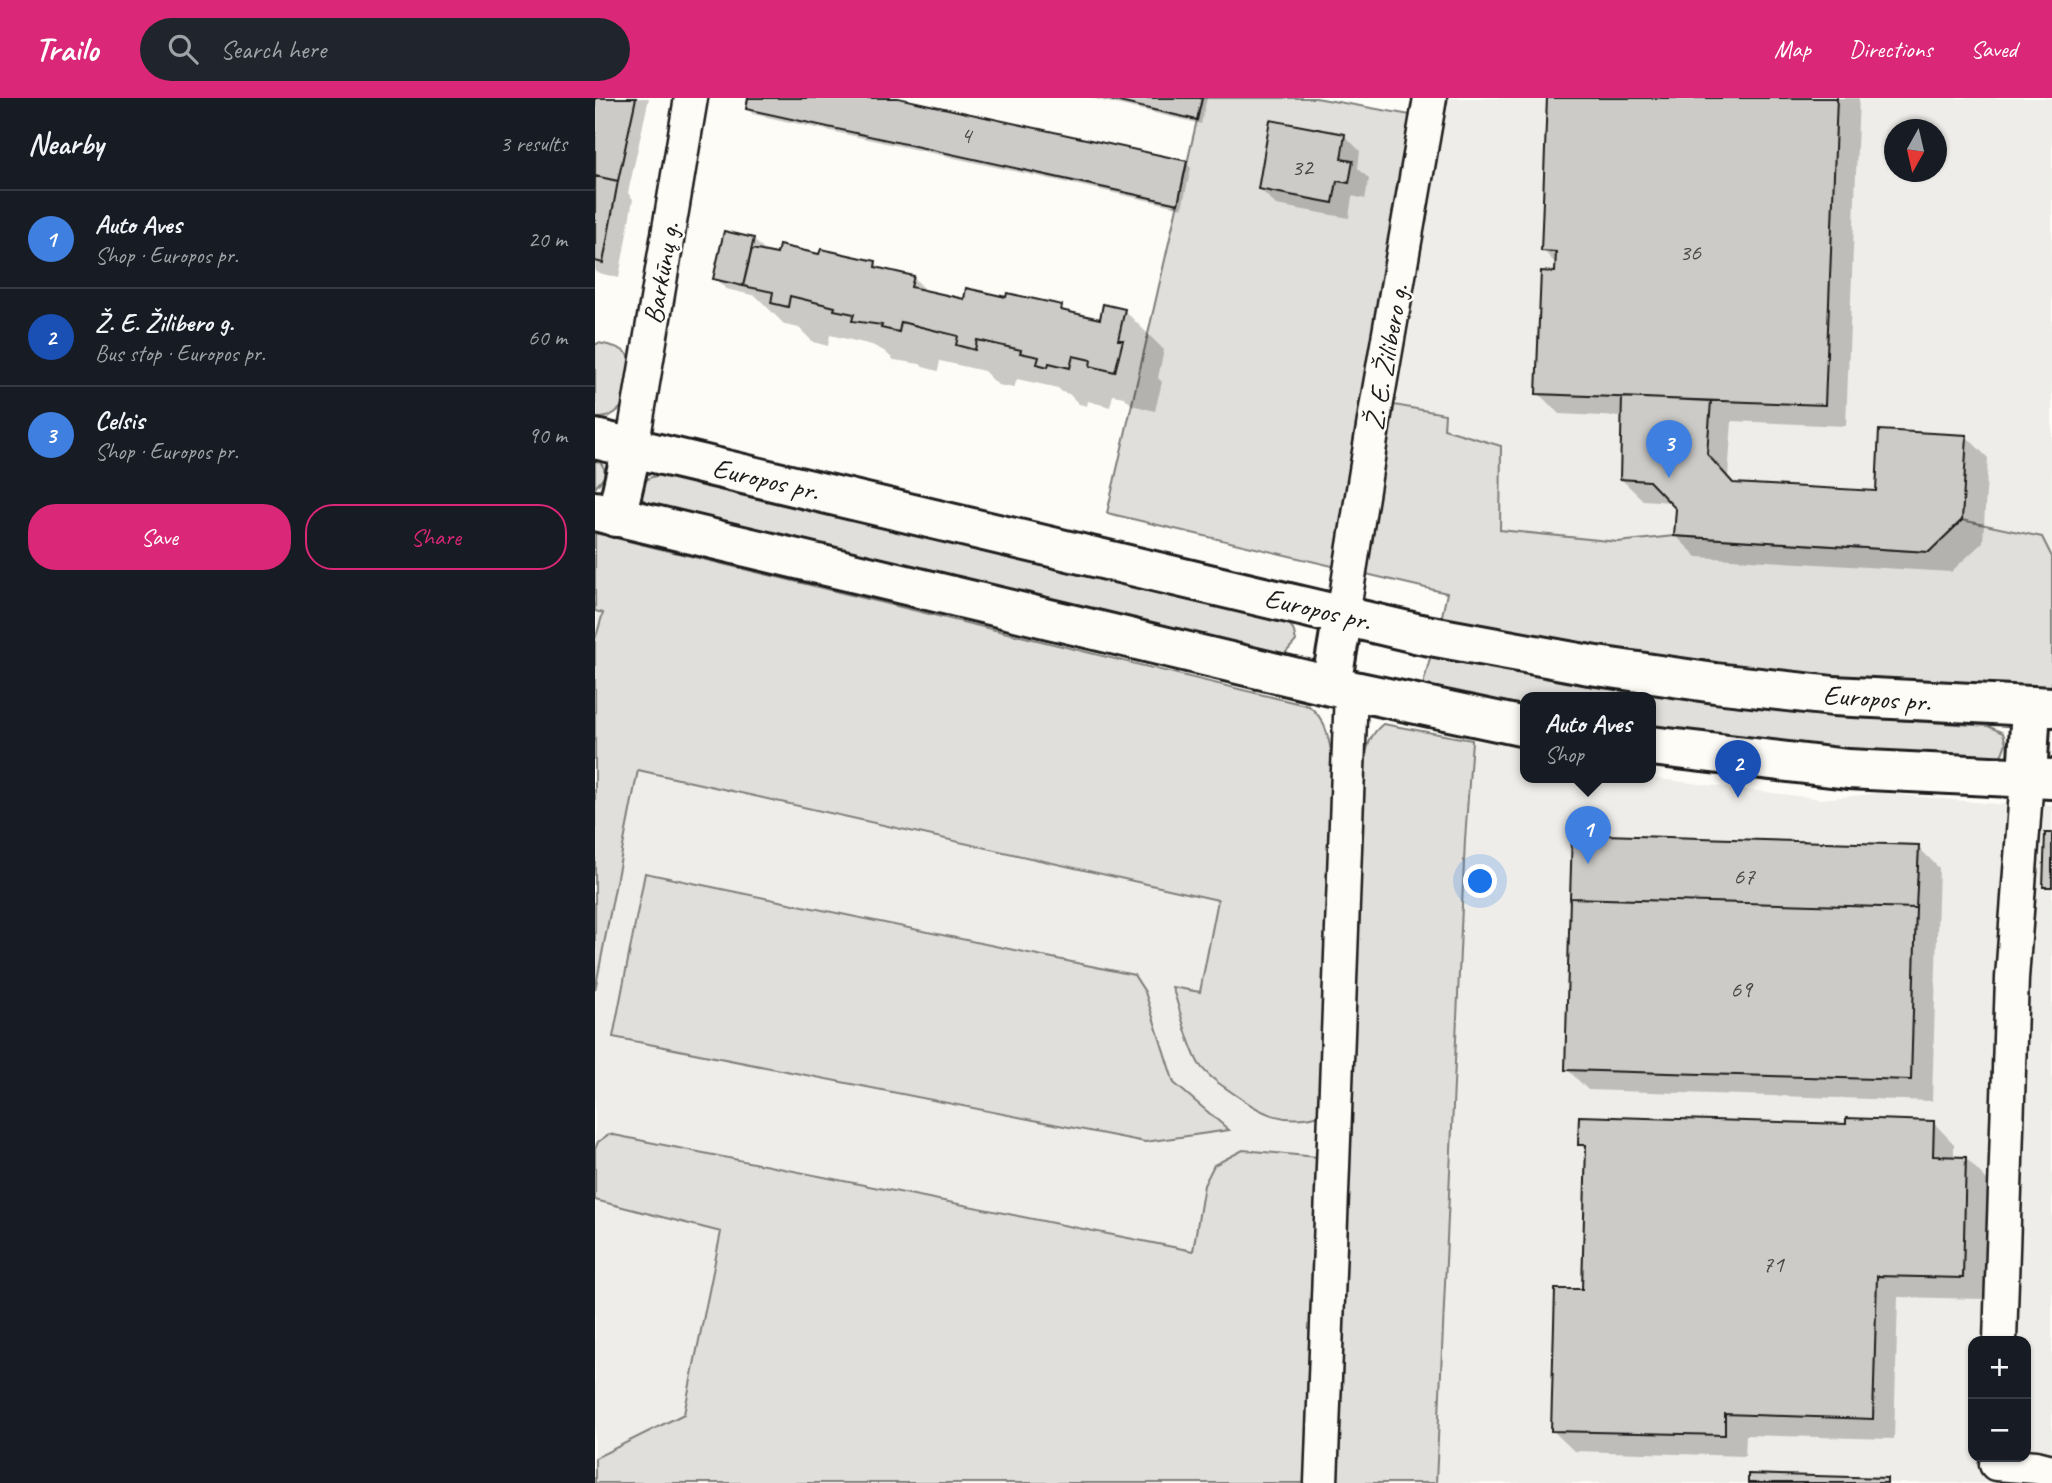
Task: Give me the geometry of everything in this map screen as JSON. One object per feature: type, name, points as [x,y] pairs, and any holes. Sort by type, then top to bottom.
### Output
[{"type":"main road","name":"Europos pr.","points":[[595,439],[1420,634],[1577,663],[1715,683],[1833,696],[2041,707]]},
{"type":"main road","points":[[632,447],[606,514],[1341,689],[1520,726]]},
{"type":"main road","points":[[1341,689],[1343,615]]},
{"type":"main road","points":[[1656,747],[1849,769],[2040,779],[2041,707]]},
{"type":"street","name":"Barkūnų g.","points":[[632,447],[691,98]]},
{"type":"street","name":"Ž. E. Žilibero g.","points":[[1343,615],[1430,98]]},
{"type":"street","points":[[1321,1483],[1341,689]]},
{"type":"street","points":[[2000,1336],[2012,978],[2040,779]]},
{"type":"street","points":[[1996,1468],[2036,1467],[2052,1471]]},
{"type":"shaded area","points":[[1202,98],[1316,98],[1427,118],[1377,402],[1445,414],[1444,429],[1501,446],[1500,530],[1618,542],[1674,536],[1929,552],[1962,520],[2042,537],[2052,557],[2052,691],[1892,682],[1733,668],[1441,620],[1447,593],[1107,513]]},
{"type":"shaded area","points":[[1448,98],[2052,98],[2052,557],[2042,537],[1929,552],[1674,536],[1618,542],[1500,531],[1444,428],[1445,414],[1396,406]]},
{"type":"shaded area","points":[[598,343],[623,350],[633,365],[634,376],[629,397],[622,406],[615,413],[595,418],[595,345]]},
{"type":"shaded area","points":[[595,459],[599,460],[604,468],[605,476],[595,488]]},
{"type":"shaded area","points":[[659,475],[684,478],[1289,622],[1296,641],[1281,658],[649,506],[640,496],[642,484]]},
{"type":"shaded area","points":[[595,533],[1309,706],[1320,715],[1328,732],[1332,756],[1306,1483],[595,1483]]},
{"type":"shaded area","points":[[595,533],[1309,706],[1323,722],[1332,756],[1327,1113],[1298,1119],[1274,1116],[1223,1087],[1208,1074],[1194,1055],[1172,987],[1200,992],[1218,900],[638,770],[595,990],[595,640],[603,613],[595,611]]},
{"type":"shaded area","points":[[1431,654],[1655,692],[1520,692],[1520,706],[1422,689]]},
{"type":"shaded area","points":[[1656,692],[1806,714],[1988,726],[2003,733],[2006,743],[2002,754],[1995,758],[1832,749],[1656,730]]},
{"type":"shaded area","points":[[1383,724],[1472,740],[1465,840],[1436,1483],[1337,1483],[1363,766],[1372,737]]},
{"type":"shaded area","points":[[1472,740],[1520,748],[1520,783],[1656,783],[1656,779],[1822,799],[1881,793],[1996,804],[2052,805],[2052,1483],[1436,1483],[1465,840]]},
{"type":"shaded area","points":[[645,873],[1134,975],[1145,992],[1174,1083],[1229,1130],[1145,1142],[613,1037]]},
{"type":"shaded area","points":[[609,1134],[1193,1251],[1204,1185],[1214,1165],[1243,1150],[1317,1157],[1321,1160],[1306,1483],[595,1483],[595,1458],[684,1414],[721,1232],[595,1200],[595,1149],[598,1142]]},
{"type":"building","points":[[595,98],[636,98],[618,181],[595,176]]},
{"type":"building","points":[[748,98],[898,98],[1187,161],[1178,204],[746,109]]},
{"type":"building","points":[[1102,98],[1202,98],[1197,120]]},
{"type":"building","points":[[1547,98],[1837,98],[1825,405],[1536,394],[1541,271],[1555,272],[1556,252],[1541,251]]},
{"type":"building","points":[[1270,120],[1345,134],[1341,159],[1353,161],[1349,183],[1337,181],[1333,203],[1258,189]]},
{"type":"building","points":[[595,176],[618,181],[603,263],[595,261]]},
{"type":"building","points":[[724,231],[754,238],[743,286],[713,279]]},
{"type":"building","points":[[779,245],[819,254],[821,249],[876,261],[875,267],[914,276],[911,287],[964,299],[966,288],[1006,297],[1007,293],[1062,305],[1061,310],[1100,319],[1103,304],[1125,309],[1118,340],[1123,340],[1115,372],[1090,366],[1091,360],[1073,356],[1070,368],[1049,363],[1048,367],[1037,364],[1039,357],[1020,353],[1021,350],[977,340],[975,350],[956,345],[958,336],[901,322],[899,332],[881,328],[882,325],[852,321],[854,314],[834,310],[835,307],[790,296],[788,307],[771,303],[773,292],[743,286],[752,249],[777,254]]},
{"type":"building","points":[[1622,397],[1711,401],[1707,454],[1733,483],[1876,491],[1879,430],[1967,435],[1962,520],[1929,552],[1674,536],[1676,509],[1649,481],[1620,479]]},
{"type":"building","points":[[2045,833],[2052,833],[2052,887],[2043,887]]},
{"type":"building","points":[[1572,834],[1919,845],[1916,908],[1570,898]]},
{"type":"building","points":[[1570,898],[1916,908],[1911,1080],[1565,1070]]},
{"type":"building","points":[[1579,1116],[1846,1124],[1846,1118],[1934,1121],[1933,1156],[1966,1157],[1963,1278],[1877,1276],[1873,1419],[1725,1414],[1725,1435],[1551,1431],[1555,1289],[1582,1289],[1586,1145],[1578,1145]]},
{"type":"building","points":[[1748,1474],[1887,1478],[1887,1483],[1748,1483]]},
{"type":"place","name":"Celsis","points":[[1669,478]]},
{"type":"place","name":"Ž. E. Žilibero g.","points":[[1738,798]]},
{"type":"place","name":"Auto Aves","points":[[1588,864]]}]
